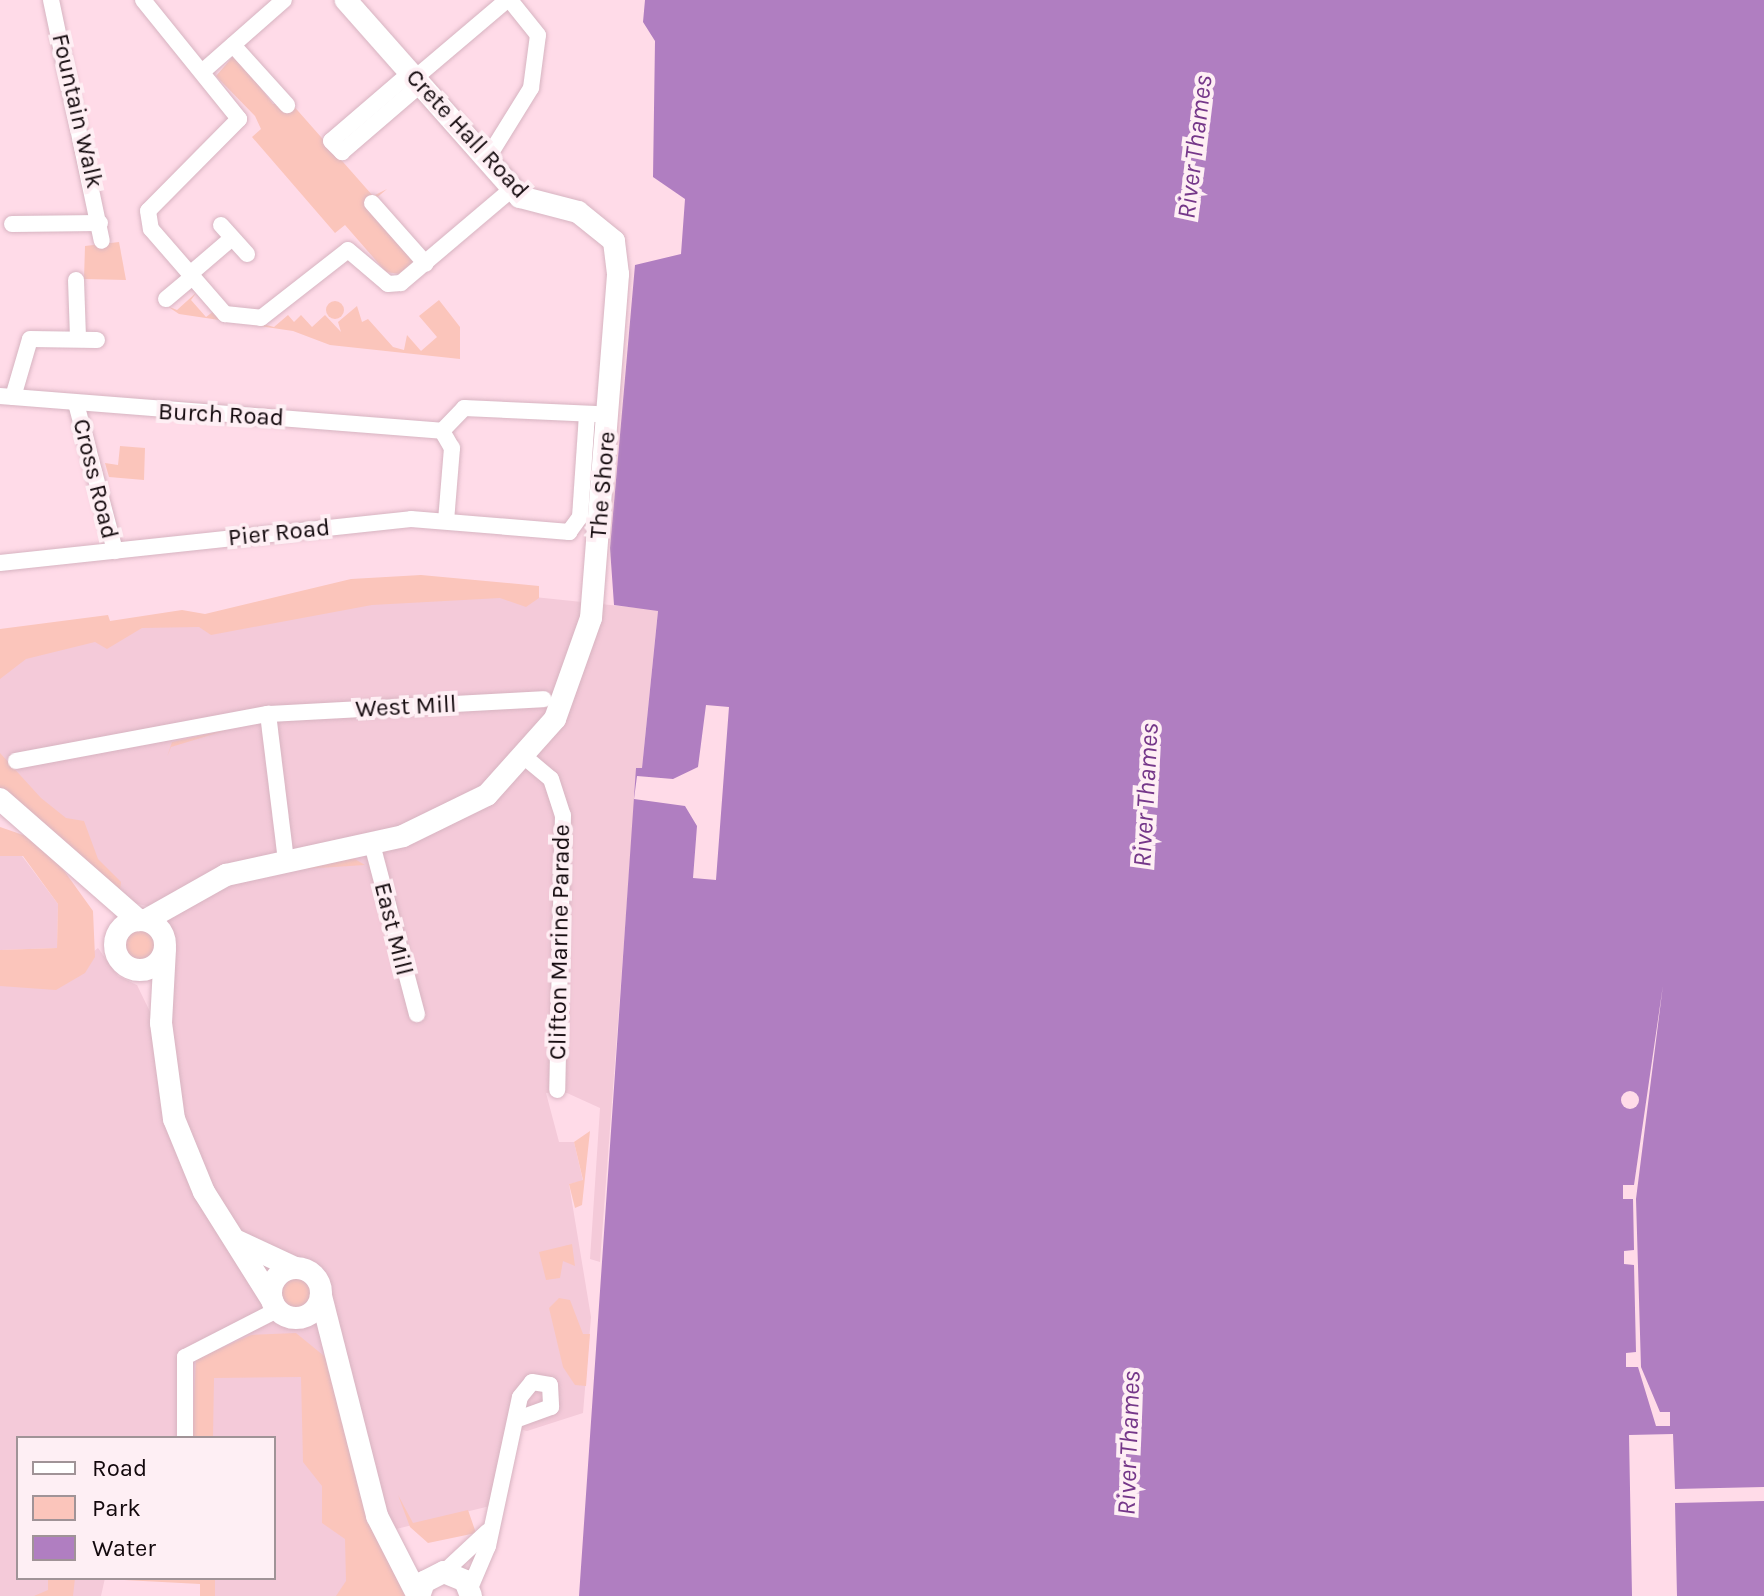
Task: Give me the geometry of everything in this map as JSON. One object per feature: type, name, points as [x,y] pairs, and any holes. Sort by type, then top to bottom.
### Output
[{"type":"street","name":"Fountain Walk","points":[[51,0],[102,241]]},
{"type":"street","points":[[143,0],[239,119],[213,140],[148,211],[150,228],[224,313],[260,318],[348,250],[392,285],[426,264],[512,189]]},
{"type":"street","points":[[202,72],[284,0]]},
{"type":"street","name":"Crete Hall Road","points":[[346,0],[512,189],[532,204],[576,211],[610,233]]},
{"type":"street","points":[[415,78],[342,152],[331,141],[415,78],[508,0],[538,35],[531,88],[487,159]]},
{"type":"street","points":[[233,45],[287,105]]},
{"type":"street","points":[[372,203],[426,264]]},
{"type":"street","name":"Fountain Walk","points":[[12,224],[100,223]]},
{"type":"street","points":[[166,299],[191,276],[227,231],[247,254]]},
{"type":"street","name":"The Shore","points":[[527,759],[548,730],[572,687],[591,618],[598,414],[619,269],[610,233]]},
{"type":"street","points":[[76,280],[78,336]]},
{"type":"street","points":[[6,397],[30,339],[78,336],[97,340]]},
{"type":"street","name":"Burch Road","points":[[6,397],[77,407],[442,431]]},
{"type":"street","name":"Cross Road","points":[[77,407],[115,551]]},
{"type":"street","points":[[446,521],[452,448],[442,431],[464,408],[598,414]]},
{"type":"street","name":"Pier Road","points":[[0,563],[446,521],[569,532],[580,517],[598,414]]},
{"type":"street","name":"West Mill","points":[[16,761],[268,714],[544,699]]},
{"type":"street","points":[[268,714],[286,861]]},
{"type":"street","points":[[115,940],[142,920],[199,888],[286,861],[372,844],[461,812],[527,759]]},
{"type":"street","name":"Clifton Marine Parade","points":[[527,759],[551,779],[563,815],[557,1090]]},
{"type":"street","points":[[0,799],[93,883],[142,920],[165,945],[161,1023],[167,1089],[186,1154],[233,1238],[281,1309],[323,1338],[342,1384]]},
{"type":"street","name":"East Mill","points":[[372,844],[417,1014]]},
{"type":"street","points":[[93,883],[115,940],[117,956],[134,970],[161,1023]]},
{"type":"street","points":[[134,970],[154,965],[199,888]]},
{"type":"street","points":[[233,1238],[315,1276],[342,1384],[386,1535],[418,1596],[440,1572],[469,1555],[492,1524]]},
{"type":"street","points":[[281,1309],[275,1278],[295,1268]]},
{"type":"street","points":[[185,1436],[185,1357],[281,1309],[310,1314],[321,1296]]},
{"type":"street","points":[[386,1535],[470,1592],[520,1418]]},
{"type":"shaded area","points":[[497,593],[658,610],[642,768],[637,768],[600,1262],[590,1259],[600,1108],[567,1093],[546,1093],[559,1142],[574,1142],[583,1181],[569,1184],[591,1317],[583,1413],[527,1431],[511,1427],[490,1506],[392,1530],[372,1596],[215,1596],[215,1580],[276,1580],[276,1436],[16,1436],[16,1580],[105,1580],[101,1596],[0,1596],[0,986],[52,985],[98,948],[118,976],[137,985],[154,1020],[176,939],[154,908],[119,899],[60,837],[0,791],[0,642],[126,624]]},
{"type":"shaded area","points":[[0,856],[22,856],[58,904],[57,948],[0,950]]},
{"type":"green space","points":[[235,54],[273,104],[291,103],[373,196],[387,189],[368,205],[416,262],[400,274],[386,272],[345,225],[335,233],[252,137],[261,129],[255,116],[216,76]]},
{"type":"green space","points":[[119,242],[126,280],[84,279],[85,246]]},
{"type":"green space","points":[[197,292],[191,300],[206,317],[214,311],[274,327],[288,315],[294,322],[301,315],[312,327],[325,315],[341,332],[338,322],[357,306],[362,322],[368,319],[393,347],[404,350],[407,335],[421,351],[437,337],[419,316],[439,300],[460,327],[460,359],[330,345],[293,331],[179,314],[167,306],[177,310]]},
{"type":"green space","points":[[331,301],[339,301],[344,310],[342,317],[331,319],[326,314],[326,306]]},
{"type":"green space","points":[[120,446],[145,448],[144,480],[109,477],[105,463],[118,465]]},
{"type":"green space","points":[[421,575],[539,586],[539,598],[526,607],[500,598],[372,605],[211,635],[199,627],[142,628],[107,649],[95,642],[26,659],[0,679],[0,629],[108,615],[110,621],[182,610],[205,614],[351,579]]},
{"type":"green space","points":[[227,730],[171,747],[167,757],[172,742]]},
{"type":"green space","points":[[0,753],[41,798],[66,818],[84,821],[98,859],[121,882],[119,899],[60,837],[0,791]]},
{"type":"green space","points":[[0,827],[26,836],[60,865],[93,911],[95,957],[85,973],[56,990],[0,986],[0,950],[57,948],[58,904],[23,856],[0,856]]},
{"type":"green space","points":[[353,858],[365,865],[302,869]]},
{"type":"green space","points":[[139,928],[151,933],[156,945],[151,957],[139,962],[127,957],[122,945],[127,933]]},
{"type":"green space","points":[[590,1131],[582,1205],[575,1208],[569,1184],[583,1180],[574,1142]]},
{"type":"green space","points":[[572,1244],[575,1266],[563,1261],[560,1278],[546,1280],[539,1252]]},
{"type":"green space","points":[[296,1275],[309,1280],[314,1293],[309,1306],[296,1311],[283,1306],[278,1293],[283,1280]]},
{"type":"green space","points":[[559,1298],[570,1300],[583,1334],[590,1334],[586,1386],[575,1385],[563,1367],[549,1308]]},
{"type":"green space","points":[[296,1333],[329,1360],[407,1596],[336,1596],[346,1581],[345,1539],[322,1523],[322,1486],[303,1462],[301,1377],[214,1378],[213,1436],[192,1436],[196,1359],[251,1335]]},
{"type":"green space","points":[[398,1495],[413,1523],[468,1510],[476,1533],[428,1543],[410,1527]]},
{"type":"green space","points":[[48,1580],[75,1580],[73,1596],[34,1596],[48,1590]]},
{"type":"green space","points":[[124,1580],[215,1580],[215,1596],[200,1596],[200,1584]]},
{"type":"water","name":"River Thames","points":[[645,0],[1764,0],[1764,1596],[579,1596],[636,768],[642,768],[658,611],[614,605],[610,548],[635,265],[681,254],[685,199],[653,177],[655,41],[643,22]]},
{"type":"pier","points":[[706,705],[729,707],[716,880],[693,878],[697,826],[685,806],[634,799],[637,776],[673,779],[698,767]]},
{"type":"pier","points":[[1663,985],[1636,1199],[1641,1367],[1660,1412],[1670,1412],[1670,1426],[1656,1426],[1638,1367],[1626,1367],[1626,1353],[1636,1352],[1634,1265],[1624,1264],[1624,1251],[1634,1250],[1633,1199],[1623,1199],[1623,1185],[1634,1185]]},
{"type":"pier","points":[[1630,1091],[1639,1100],[1630,1109],[1621,1100]]},
{"type":"pier","points":[[1673,1434],[1675,1489],[1764,1487],[1764,1501],[1675,1503],[1677,1596],[1632,1596],[1629,1435]]}]
